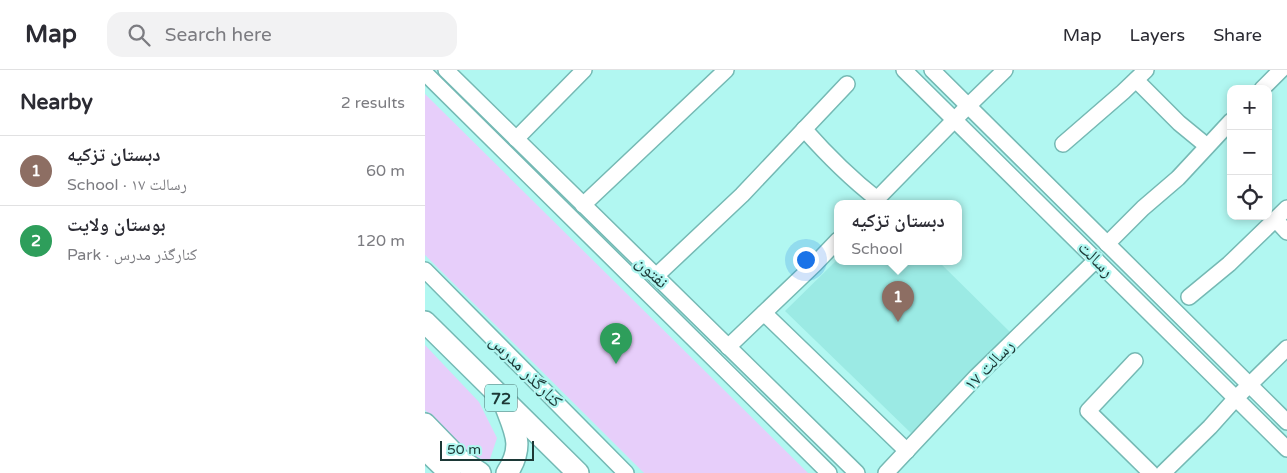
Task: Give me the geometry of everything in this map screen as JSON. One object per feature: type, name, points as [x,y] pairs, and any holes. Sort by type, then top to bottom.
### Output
[{"type":"highway","name":"72","points":[[425,322],[578,473]]},
{"type":"highway","points":[[503,400],[518,436],[516,452],[507,473]]},
{"type":"highway","points":[[425,424],[460,460],[480,473]]},
{"type":"highway","points":[[425,449],[450,473]]},
{"type":"street","name":"نفتون","points":[[446,70],[857,473]]},
{"type":"street","points":[[516,139],[584,70]]},
{"type":"street","points":[[583,205],[726,70]]},
{"type":"street","name":"رسالت","points":[[904,70],[1287,449]]},
{"type":"street","name":"رسالت","points":[[932,70],[1287,422]]},
{"type":"street","points":[[876,200],[1005,70]]},
{"type":"street","points":[[1266,85],[1281,70]]},
{"type":"street","name":"نفتون","points":[[425,73],[829,473]]},
{"type":"street","points":[[1063,144],[1141,75],[1179,123],[1207,146]]},
{"type":"street","points":[[656,276],[742,195],[847,84]]},
{"type":"street","points":[[1107,244],[1143,208],[1178,178],[1227,125]]},
{"type":"street","points":[[805,129],[826,154],[874,200]]},
{"type":"street","points":[[539,186],[552,174]]},
{"type":"street","points":[[1189,297],[1229,264],[1287,208]]},
{"type":"street","points":[[1276,220],[1287,232]]},
{"type":"street","points":[[728,346],[834,244]]},
{"type":"street","name":"رسالت ۱۷","points":[[886,473],[977,376],[1096,260]]},
{"type":"street","points":[[1116,280],[1129,266]]},
{"type":"street","name":"کنارگذر مدرس","points":[[425,270],[626,473]]},
{"type":"street","points":[[764,312],[907,451]]},
{"type":"street","points":[[1163,473],[1210,428],[1235,398],[1287,348]]},
{"type":"street","points":[[1135,361],[1088,411],[1151,473]]},
{"type":"street","points":[[781,426],[795,412]]},
{"type":"shaded area","points":[[425,94],[808,473],[644,473],[425,255]]},
{"type":"shaded area","points":[[834,263],[834,265],[942,265],[1011,333],[911,433],[785,311]]},
{"type":"shaded area","points":[[425,345],[479,402],[497,438],[489,462],[464,451],[425,410]]},
{"type":"place","name":"دبستان تزکیه","points":[[898,322]]},
{"type":"place","name":"بوستان ولایت","points":[[616,364]]}]
